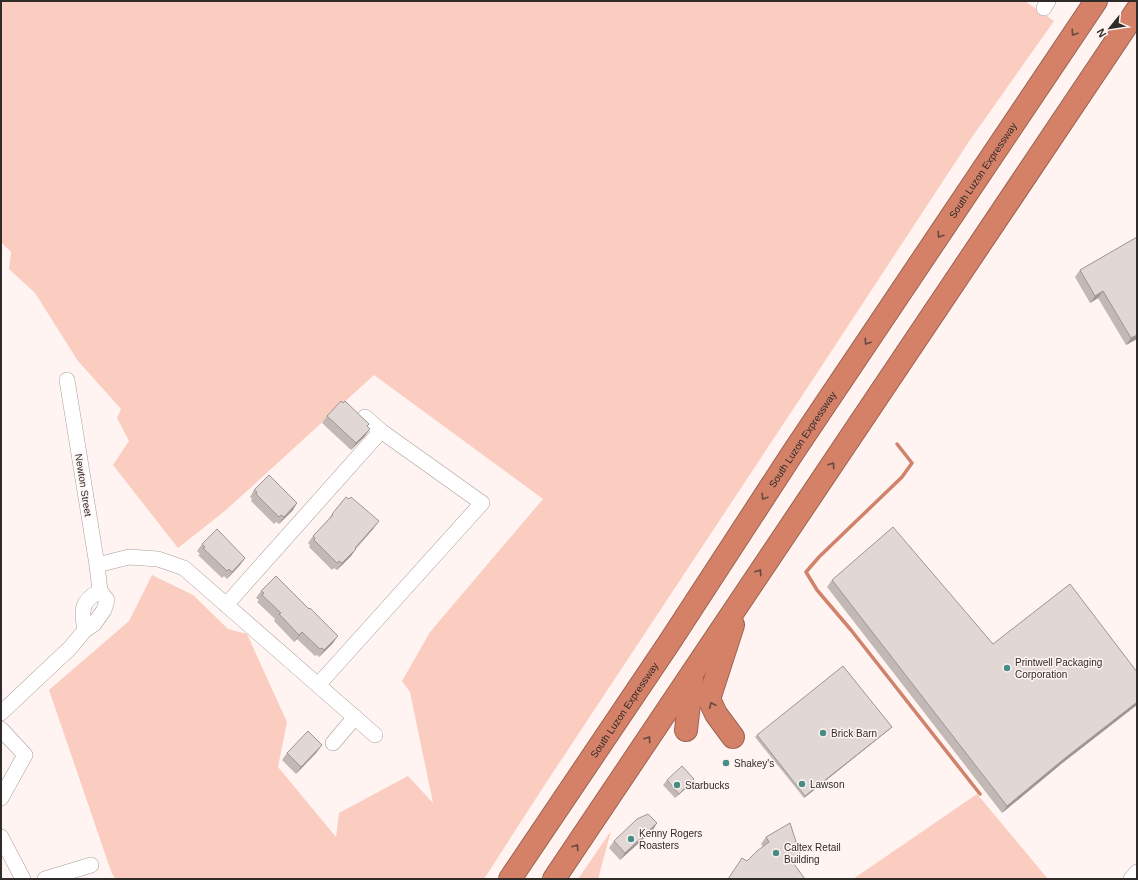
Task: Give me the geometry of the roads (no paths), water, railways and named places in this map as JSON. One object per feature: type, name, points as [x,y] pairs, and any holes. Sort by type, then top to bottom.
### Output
[{"type":"highway","name":"South Luzon Expressway","points":[[510,879],[669,643],[794,450],[1096,1]]},
{"type":"highway","points":[[554,879],[1137,10]]},
{"type":"highway","points":[[733,737],[716,714],[708,699],[743,597]]},
{"type":"highway","points":[[686,730],[692,674]]},
{"type":"street","name":"Newton Street","points":[[1,713],[70,648],[85,630],[94,624],[104,610],[107,600],[100,591],[67,380]]},
{"type":"street","points":[[318,685],[482,503],[381,431],[365,417]]},
{"type":"street","points":[[226,605],[381,431]]},
{"type":"street","points":[[97,565],[130,557],[158,559],[184,568],[375,734]]},
{"type":"street","points":[[333,743],[355,718]]},
{"type":"street","points":[[1,729],[25,755],[1,798]]},
{"type":"street","points":[[1,837],[23,879]]},
{"type":"street","points":[[45,879],[90,865]]},
{"type":"street","points":[[1131,879],[1137,872]]},
{"type":"waterway","points":[[897,444],[912,463],[902,477],[819,557],[806,572],[817,590],[851,630],[980,794]]},
{"type":"place","name":"Printwell Packaging Corporation","points":[[1007,668]]},
{"type":"place","name":"Brick Barn","points":[[823,733]]},
{"type":"place","name":"Shakey's","points":[[726,763]]},
{"type":"place","name":"Lawson","points":[[802,784]]},
{"type":"place","name":"Starbucks","points":[[677,785]]},
{"type":"place","name":"Kenny Rogers Roasters","points":[[631,839]]},
{"type":"place","name":"Caltex Retail Building","points":[[776,853]]}]
